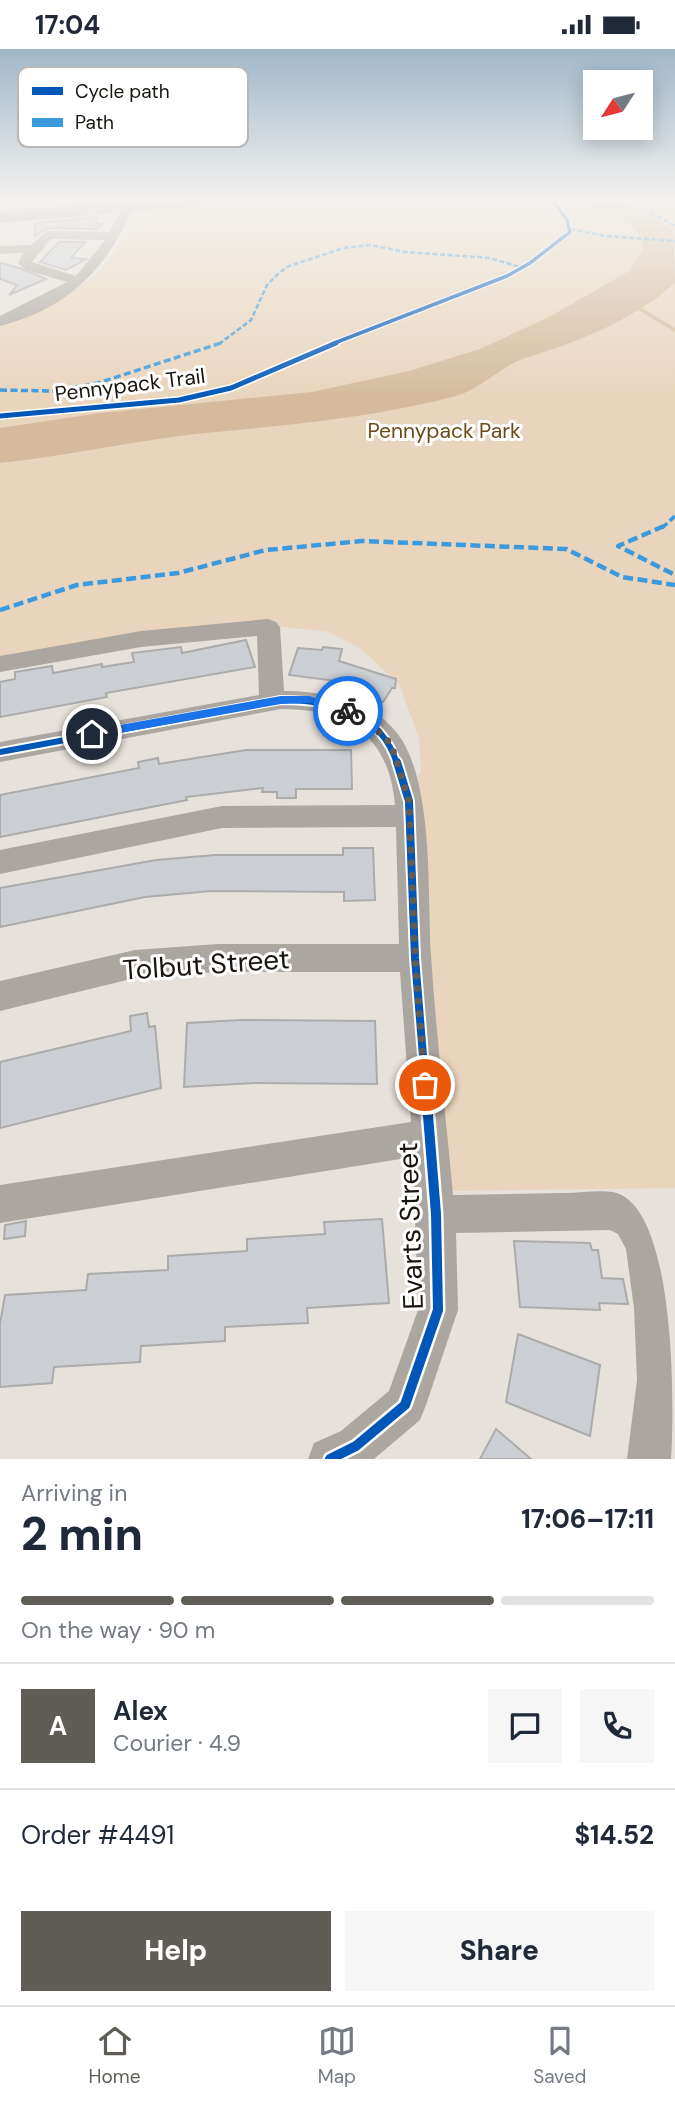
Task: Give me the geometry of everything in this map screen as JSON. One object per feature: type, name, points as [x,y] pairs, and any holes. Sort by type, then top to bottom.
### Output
[{"type":"street","points":[[36,267],[79,281]]},
{"type":"street","points":[[0,321],[79,281],[95,267]]},
{"type":"street","points":[[11,301],[30,308]]},
{"type":"street","points":[[0,664],[141,639],[268,627],[272,702],[0,752]]},
{"type":"street","name":"Evarts Street","points":[[272,702],[310,699],[362,717],[391,744],[409,801],[415,958],[436,1215],[438,1310],[405,1405],[356,1446],[330,1459]]},
{"type":"street","name":"Tolbut Street","points":[[0,996],[135,964],[218,958],[415,958]]},
{"type":"street","points":[[0,1204],[429,1137]]},
{"type":"street","points":[[436,1215],[614,1210],[631,1221],[645,1244],[654,1308],[658,1380],[649,1459]]},
{"type":"lane","points":[[0,862],[222,817],[410,816]]},
{"type":"green space","name":"Pennypack Park","points":[[103,267],[675,267],[675,1188],[449,1191],[415,779],[421,772],[419,738],[399,684],[361,649],[329,632],[276,626],[0,661],[0,326],[60,298]]},
{"type":"shaded area","points":[[632,267],[674,267],[675,283],[623,319],[585,337],[516,362],[456,396],[362,415],[179,436],[0,463],[0,428],[100,413],[312,392],[409,371],[480,349],[551,316]]},
{"type":"building","points":[[0,267],[15,267],[46,279],[9,295],[17,285],[0,279]]},
{"type":"building","points":[[246,640],[255,667],[106,693],[107,697],[0,717],[0,682],[15,679],[15,672],[52,666],[53,673],[102,664],[102,667],[134,662],[132,653],[181,647],[182,653]]},
{"type":"building","points":[[323,647],[342,649],[339,661],[396,679],[395,688],[392,688],[383,702],[348,692],[352,683],[289,675],[298,648],[322,650]]},
{"type":"building","points":[[246,750],[351,750],[352,789],[296,789],[296,798],[277,798],[277,792],[262,792],[263,788],[186,797],[187,800],[0,837],[0,795],[139,768],[138,762],[158,758],[159,764]]},
{"type":"building","points":[[343,848],[373,848],[375,900],[344,901],[344,892],[211,891],[145,897],[0,927],[0,888],[156,860],[215,855],[343,855]]},
{"type":"building","points":[[147,1013],[149,1027],[155,1026],[161,1088],[0,1128],[0,1062],[131,1031],[130,1016]]},
{"type":"building","points":[[241,1020],[375,1021],[377,1084],[254,1083],[184,1087],[187,1023]]},
{"type":"building","points":[[382,1219],[389,1303],[307,1308],[308,1323],[225,1327],[225,1341],[141,1346],[140,1362],[54,1367],[52,1383],[0,1387],[0,1324],[5,1295],[86,1290],[88,1274],[168,1270],[168,1256],[247,1251],[247,1239],[325,1234],[324,1222]]},
{"type":"building","points":[[26,1221],[25,1236],[4,1239],[5,1225]]},
{"type":"building","points":[[514,1241],[590,1243],[592,1250],[598,1250],[602,1278],[623,1279],[628,1304],[599,1303],[600,1310],[520,1307]]},
{"type":"building","points":[[518,1334],[600,1365],[590,1436],[506,1402]]},
{"type":"building","points":[[496,1429],[531,1459],[480,1459]]},
{"type":"waterway","points":[[635,306],[675,330]]},
{"type":"marked path","points":[[0,390],[54,391],[98,383],[217,346],[251,320],[267,285],[288,267]]},
{"type":"marked path","points":[[519,267],[523,268]]},
{"type":"marked path","points":[[675,516],[660,530],[618,546],[675,575]]},
{"type":"marked path","points":[[0,610],[77,585],[178,573],[266,550],[362,541],[566,549],[622,577],[675,585]]},
{"type":"cycle path","name":"Pennypack Trail","points":[[0,416],[179,400],[231,388],[325,347],[507,276],[523,267]]},
{"type":"cycle path","points":[[0,752],[281,700],[310,700],[343,708],[368,721],[391,744],[409,801],[415,958],[436,1214],[438,1310],[405,1405],[356,1446],[330,1459]]},
{"type":"way so far","points":[[348,711],[368,721],[391,744],[409,801],[415,958],[425,1085]]},
{"type":"route","points":[[92,734],[281,700],[310,699],[348,711]]}]
